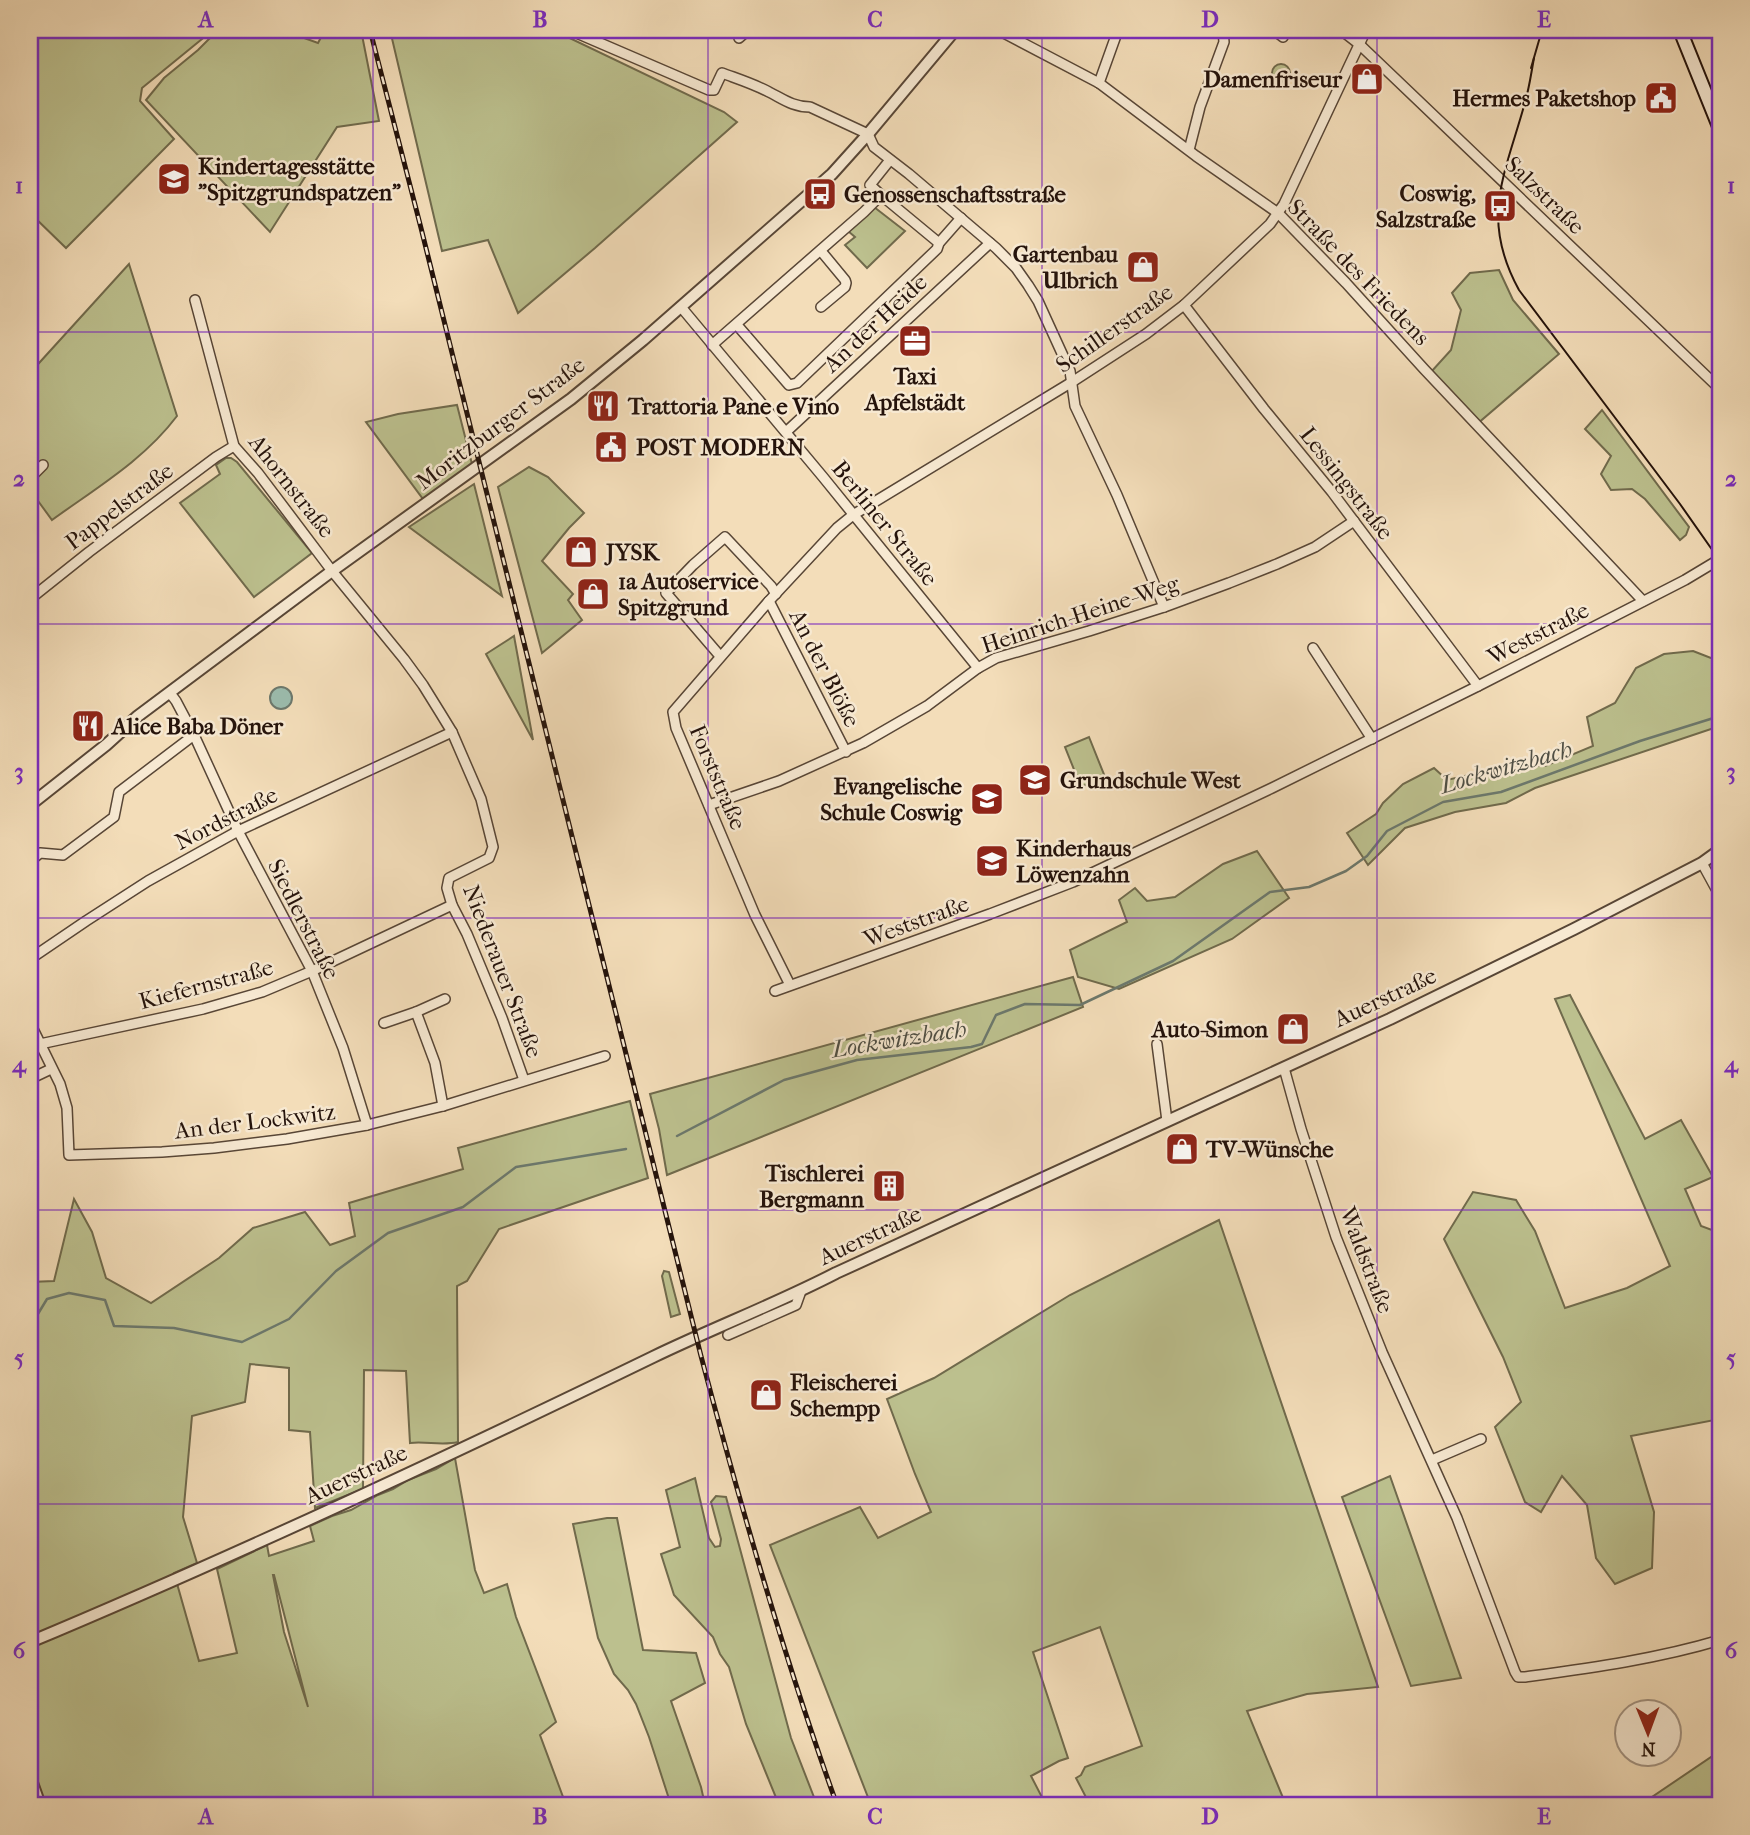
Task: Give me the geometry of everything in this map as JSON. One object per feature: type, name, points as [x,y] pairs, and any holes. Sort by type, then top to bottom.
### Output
[{"type":"main road","points":[[1680,30],[1720,130]]},
{"type":"street","points":[[578,30],[579,33],[709,90],[714,90],[722,73],[771,92],[799,107],[810,107],[868,134],[874,147],[961,218],[1016,268],[1038,301],[1070,371],[1075,406],[1117,495],[1164,607]]},
{"type":"street","points":[[739,38],[748,30]]},
{"type":"street","name":"Moritzburger Straße","points":[[30,805],[138,716],[571,398],[681,307],[832,174],[955,30]]},
{"type":"street","name":"Straße des Friedens","points":[[998,30],[1099,83],[1278,213],[1643,601]]},
{"type":"street","points":[[1099,83],[1118,30]]},
{"type":"street","points":[[1189,150],[1200,107],[1224,42],[1223,30]]},
{"type":"street","points":[[1274,30],[1283,37]]},
{"type":"street","name":"Salzstraße","points":[[1341,30],[1359,44],[1720,389]]},
{"type":"street","name":"Schillerstraße","points":[[853,515],[1146,334],[1184,305],[1270,224],[1278,213],[1366,30]]},
{"type":"street","points":[[890,160],[870,185],[939,243]]},
{"type":"street","points":[[712,345],[881,195]]},
{"type":"street","points":[[737,325],[789,385],[797,383],[937,249],[961,218]]},
{"type":"street","name":"An der Heide","points":[[786,432],[990,243]]},
{"type":"street","points":[[821,251],[846,283],[845,287],[821,307]]},
{"type":"street","name":"Ahornstraße","points":[[195,300],[234,446],[281,501],[332,571]]},
{"type":"street","name":"Lessingstraße","points":[[1184,305],[1354,521],[1478,686]]},
{"type":"street","name":"Berliner Straße","points":[[681,307],[978,668]]},
{"type":"street","name":"Pappelstraße","points":[[30,599],[89,552],[234,446]]},
{"type":"street","points":[[30,478],[43,465]]},
{"type":"street","name":"Forststraße","points":[[790,985],[755,915],[676,728],[673,712],[772,598],[837,528],[853,515]]},
{"type":"street","name":"Heinrich-Heine-Weg","points":[[709,805],[779,781],[846,752],[926,706],[996,658],[1164,607],[1291,558],[1324,542],[1354,521]]},
{"type":"street","name":"An der Blöße","points":[[720,656],[666,593],[725,537],[771,586],[772,598],[846,752]]},
{"type":"street","name":"Weststraße","points":[[775,991],[1073,882],[1372,739],[1685,580],[1720,559]]},
{"type":"street","name":"Niederauer Straße","points":[[332,571],[417,676],[452,732],[481,799],[493,847],[489,858],[449,878],[447,888],[502,1018],[524,1080]]},
{"type":"street","points":[[1313,648],[1372,739]]},
{"type":"street","name":"Siedlerstraße","points":[[170,694],[194,735],[238,831],[312,971],[343,1048],[367,1125]]},
{"type":"street","name":"Nordstraße","points":[[30,960],[148,881],[238,831],[452,732]]},
{"type":"street","points":[[30,861],[40,853],[63,855],[114,817],[119,792],[194,735]]},
{"type":"street","name":"Auerstraße","points":[[30,1642],[209,1564],[501,1430],[682,1343],[801,1292],[847,1268],[1390,1019],[1703,863],[1720,850]]},
{"type":"street","points":[[1703,863],[1720,896]]},
{"type":"street","name":"Kiefernstraße","points":[[40,1044],[203,1009],[262,992],[452,905]]},
{"type":"street","points":[[384,1023],[445,999]]},
{"type":"street","points":[[416,1012],[435,1063],[443,1105]]},
{"type":"street","points":[[30,1023],[51,1069],[30,1079]]},
{"type":"street","points":[[1157,1044],[1167,1121]]},
{"type":"street","name":"An der Lockwitz","points":[[51,1069],[60,1084],[67,1108],[69,1155],[162,1153],[287,1139],[367,1125],[605,1056]]},
{"type":"street","name":"Waldstraße","points":[[1284,1068],[1336,1237],[1378,1343],[1457,1518],[1518,1677],[1582,1669],[1688,1650],[1720,1640]]},
{"type":"street","points":[[727,1335],[796,1305],[801,1292]]},
{"type":"street","points":[[1432,1460],[1481,1439]]},
{"type":"street","points":[[30,1777],[40,1805]]},
{"type":"green space","points":[[30,30],[213,30],[142,88],[140,101],[174,139],[66,248],[30,213]]},
{"type":"green space","points":[[218,30],[282,30],[318,43],[325,30],[361,30],[379,121],[337,127],[270,232],[146,100],[164,78]]},
{"type":"green space","points":[[390,30],[553,30],[724,112],[737,122],[518,313],[488,240],[442,251]]},
{"type":"green space","points":[[1281,64],[1287,67],[1290,73],[1287,79],[1281,82],[1275,79],[1272,73],[1275,67]]},
{"type":"green space","points":[[874,207],[905,231],[867,268],[845,245],[855,237],[848,231]]},
{"type":"green space","points":[[129,264],[177,416],[135,460],[52,520],[30,490],[30,373]]},
{"type":"green space","points":[[1499,270],[1513,300],[1559,354],[1477,424],[1431,372],[1451,350],[1461,310],[1452,293],[1470,273]]},
{"type":"green space","points":[[457,405],[472,464],[423,499],[366,422]]},
{"type":"green space","points":[[1602,410],[1689,527],[1680,540],[1645,499],[1632,489],[1611,490],[1601,474],[1611,456],[1585,429]]},
{"type":"green space","points":[[226,458],[237,462],[312,553],[254,597],[180,503],[220,474],[216,465]]},
{"type":"green space","points":[[529,467],[548,477],[584,513],[542,561],[573,594],[568,600],[582,620],[542,653],[498,487]]},
{"type":"green space","points":[[474,484],[502,596],[409,527]]},
{"type":"green space","points":[[514,636],[533,740],[486,654]]},
{"type":"green space","points":[[1693,651],[1720,660],[1720,726],[1535,788],[1506,803],[1455,812],[1405,828],[1368,865],[1347,833],[1376,814],[1383,803],[1403,784],[1434,768],[1447,780],[1509,766],[1545,766],[1593,746],[1587,717],[1615,703],[1636,668],[1664,654]]},
{"type":"green space","points":[[1089,737],[1105,777],[1081,787],[1065,747]]},
{"type":"green space","points":[[1257,851],[1289,898],[1232,939],[1119,989],[1078,977],[1070,950],[1127,922],[1119,900],[1135,888],[1147,901],[1175,897],[1223,864]]},
{"type":"green space","points":[[1073,977],[1083,1007],[667,1175],[650,1094]]},
{"type":"green space","points":[[1570,995],[1645,1139],[1681,1120],[1713,1177],[1685,1189],[1701,1226],[1720,1233],[1720,1419],[1631,1436],[1654,1512],[1652,1568],[1615,1584],[1596,1558],[1587,1505],[1562,1476],[1541,1512],[1525,1502],[1495,1427],[1521,1402],[1503,1357],[1444,1239],[1473,1192],[1516,1200],[1535,1231],[1565,1308],[1627,1288],[1670,1266],[1555,999]]},
{"type":"green space","points":[[630,1101],[648,1178],[499,1229],[467,1281],[457,1286],[458,1442],[410,1443],[406,1371],[364,1370],[363,1489],[315,1508],[310,1432],[289,1430],[289,1368],[250,1364],[245,1402],[192,1416],[183,1517],[197,1563],[174,1573],[199,1661],[237,1653],[217,1569],[267,1545],[269,1556],[314,1541],[310,1526],[351,1510],[455,1458],[475,1570],[484,1593],[507,1584],[516,1617],[556,1722],[540,1735],[566,1805],[44,1805],[30,1767],[30,1282],[54,1281],[74,1199],[92,1232],[106,1278],[151,1303],[219,1258],[253,1228],[305,1212],[330,1245],[355,1236],[349,1203],[463,1169],[458,1148]],"holes":[[[274,1575],[308,1707],[284,1632]]]},
{"type":"green space","points":[[1219,1220],[1378,1687],[1307,1694],[1247,1711],[1286,1805],[1090,1805],[1076,1778],[1085,1767],[1142,1746],[1100,1627],[1033,1652],[1068,1758],[1031,1776],[1046,1805],[871,1805],[770,1545],[860,1507],[878,1538],[931,1512],[887,1399],[934,1378],[1070,1295]]},
{"type":"green space","points":[[664,1271],[669,1272],[680,1314],[671,1317],[662,1276]]},
{"type":"green space","points":[[1390,1476],[1461,1678],[1411,1686],[1342,1497]]},
{"type":"green space","points":[[695,1478],[709,1538],[715,1547],[720,1546],[721,1539],[711,1502],[716,1496],[726,1497],[791,1738],[817,1805],[779,1805],[746,1724],[729,1667],[713,1637],[674,1595],[661,1554],[680,1547],[666,1490]]},
{"type":"green space","points":[[617,1518],[643,1650],[696,1653],[705,1683],[671,1701],[705,1805],[671,1805],[636,1704],[614,1674],[598,1638],[573,1524]]},
{"type":"green space","points":[[1720,1751],[1720,1805],[1640,1805]]},
{"type":"shaded area","points":[[277,687],[285,687],[292,694],[292,702],[285,709],[277,709],[270,702],[270,694]]},
{"type":"waterway","name":"Lockwitzbach","points":[[677,1136],[784,1080],[857,1060],[982,1044],[996,1015],[1025,1004],[1080,1005],[1173,961],[1270,892],[1309,887],[1346,871],[1367,856],[1387,831],[1443,802],[1501,792],[1640,741],[1720,716]]},
{"type":"waterway","name":"Lockwitzbach","points":[[30,1327],[47,1299],[69,1293],[105,1300],[114,1326],[174,1328],[242,1342],[289,1319],[336,1271],[388,1233],[463,1207],[516,1167],[626,1149]]},
{"type":"tram line","points":[[1531,68],[1542,30]]},
{"type":"tram line","points":[[1534,58],[1499,198],[1498,219],[1507,265],[1519,290],[1720,561]]},
{"type":"railway","points":[[370,30],[701,1356],[764,1582],[837,1805]]},
{"type":"place","name":"Damenfriseur","points":[[1367,79]]},
{"type":"place","name":"Hermes Paketshop","points":[[1661,98]]},
{"type":"place","name":"Kindertagesstätte \"Spitzgrundspatzen\"","points":[[174,179]]},
{"type":"place","name":"Genossenschaftsstraße","points":[[820,194]]},
{"type":"place","name":"Coswig, Salzstraße","points":[[1500,206]]},
{"type":"place","name":"Gartenbau Ulbrich","points":[[1143,267]]},
{"type":"place","name":"Taxi Apfelstädt","points":[[915,341]]},
{"type":"place","name":"Trattoria Pane e Vino","points":[[603,406]]},
{"type":"place","name":"POST MODERN","points":[[611,447]]},
{"type":"place","name":"JYSK","points":[[581,552]]},
{"type":"place","name":"1a Autoservice Spitzgrund","points":[[593,594]]},
{"type":"place","name":"Alice Baba Döner","points":[[88,726]]},
{"type":"place","name":"Grundschule West","points":[[1035,780]]},
{"type":"place","name":"Evangelische Schule Coswig","points":[[987,799]]},
{"type":"place","name":"Kinderhaus Löwenzahn","points":[[992,861]]},
{"type":"place","name":"Auto-Simon","points":[[1293,1029]]},
{"type":"place","name":"TV-Wünsche","points":[[1182,1149]]},
{"type":"place","name":"Tischlerei Bergmann","points":[[889,1186]]},
{"type":"place","name":"Fleischerei Schempp","points":[[766,1395]]}]
